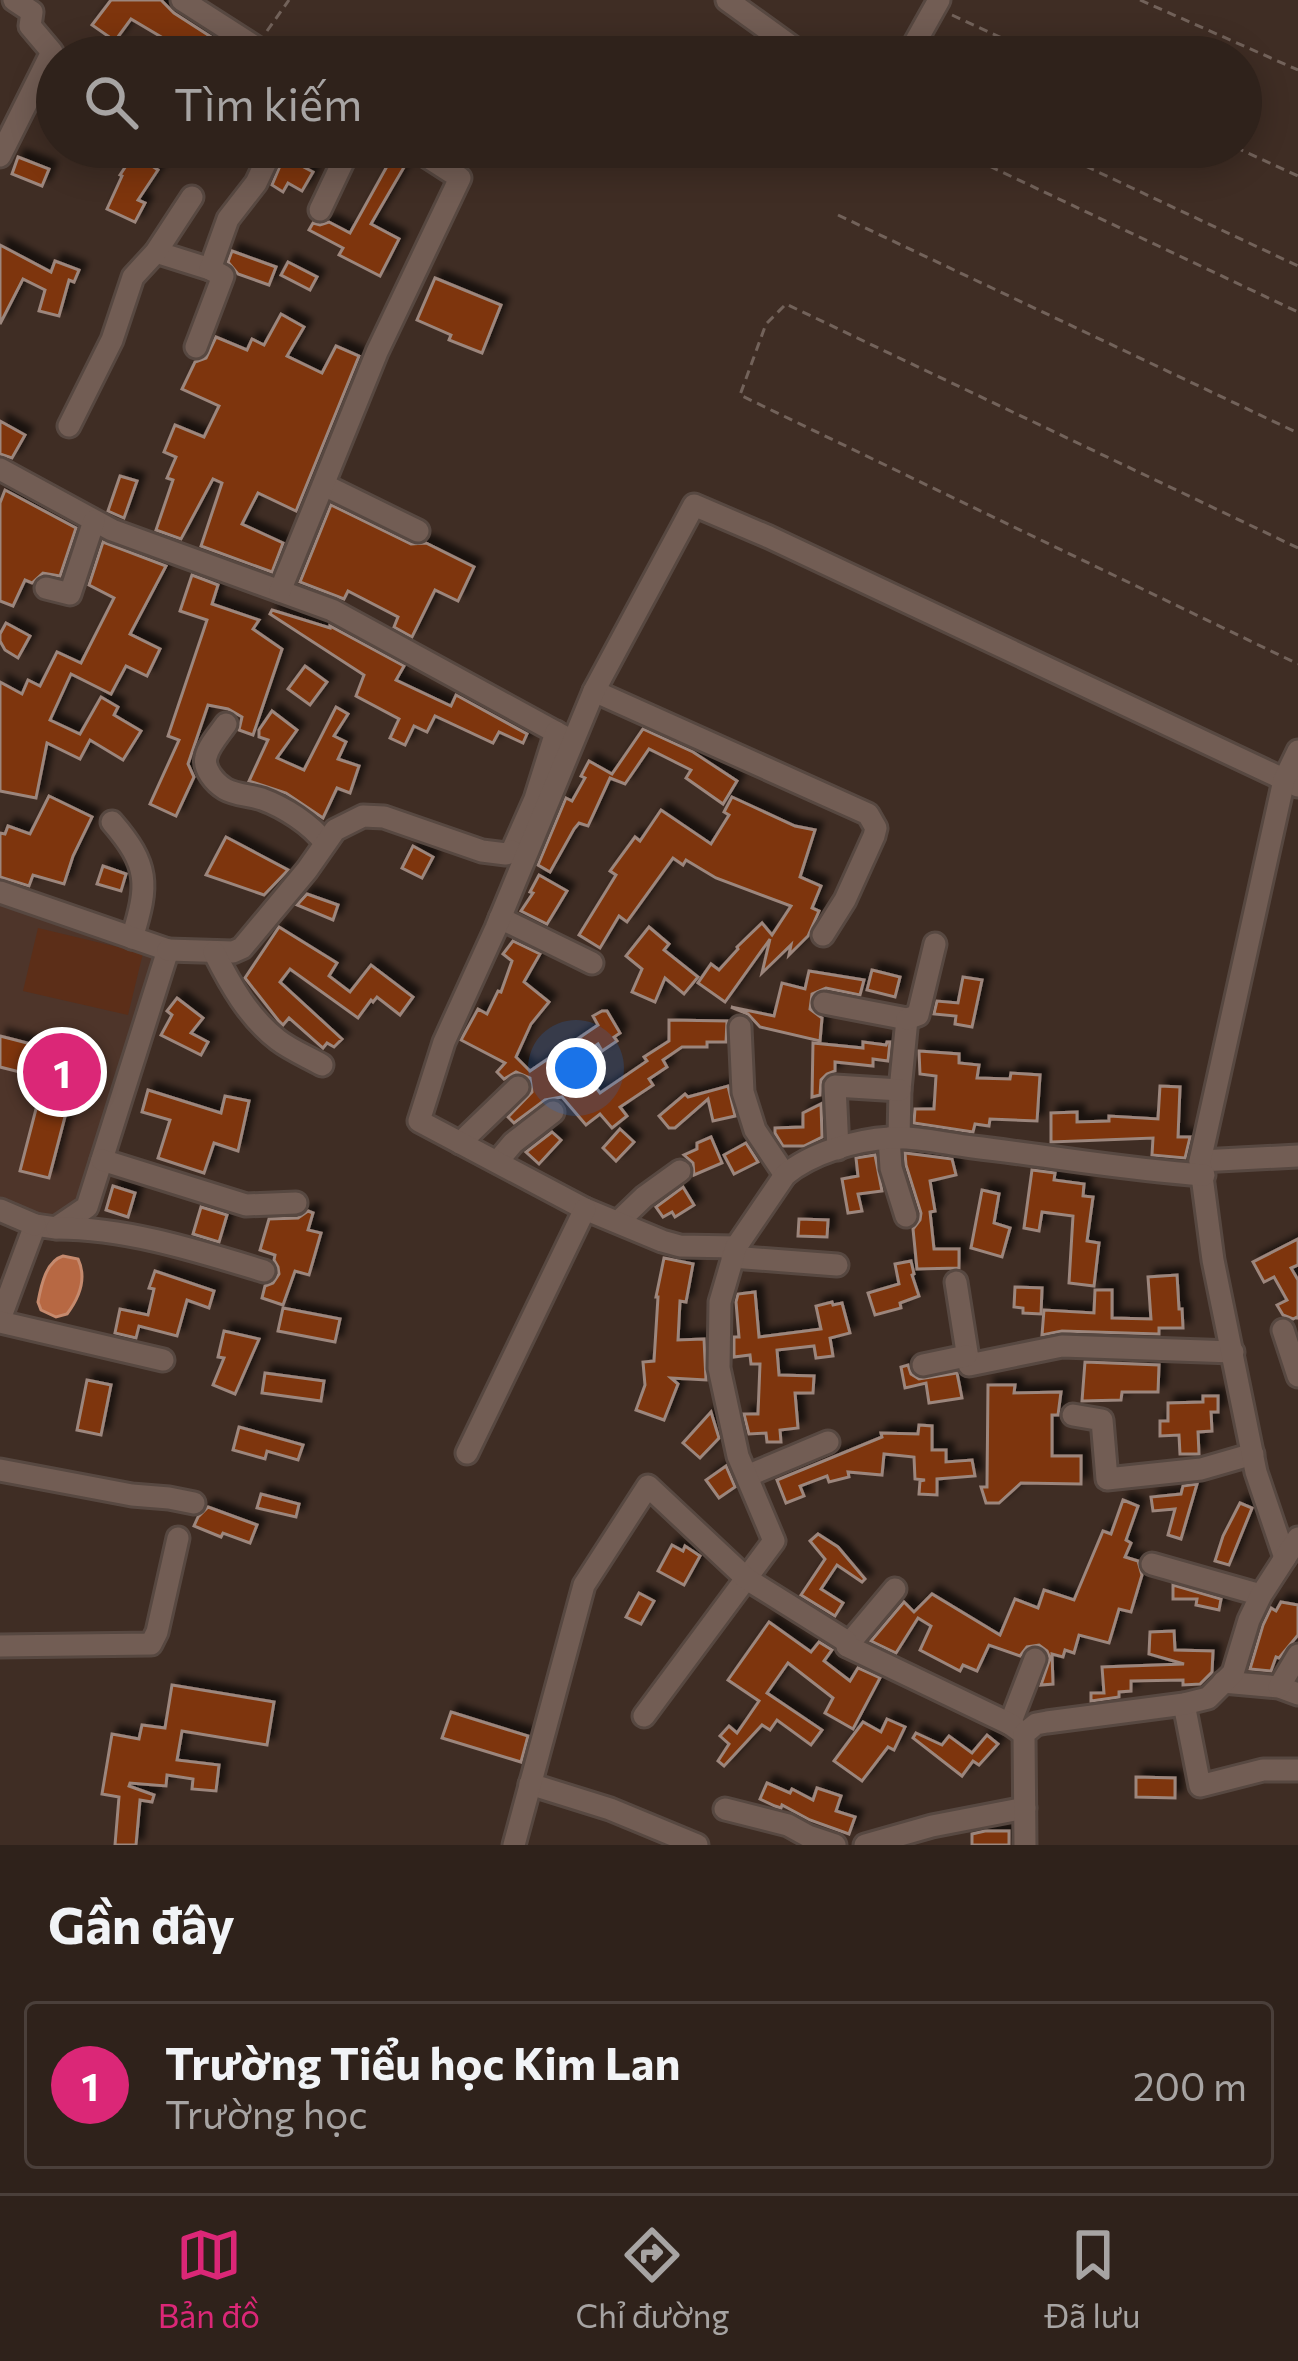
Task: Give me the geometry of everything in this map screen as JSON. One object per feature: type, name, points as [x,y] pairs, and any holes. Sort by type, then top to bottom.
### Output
[{"type":"street","points":[[182,0],[238,36]]},
{"type":"street","points":[[727,0],[777,36]]},
{"type":"street","points":[[919,36],[937,3]]},
{"type":"street","points":[[30,4],[30,26],[38,36]]},
{"type":"street","points":[[0,156],[36,84]]},
{"type":"street","points":[[210,269],[229,219],[263,168]]},
{"type":"street","points":[[320,210],[340,168]]},
{"type":"street","points":[[280,592],[377,352],[460,178],[445,168]]},
{"type":"street","points":[[69,426],[112,340],[133,277],[156,252],[192,196]]},
{"type":"street","points":[[156,252],[223,276],[196,347]]},
{"type":"street","points":[[0,470],[112,530],[332,610],[564,737]]},
{"type":"street","points":[[324,485],[418,531]]},
{"type":"street","points":[[837,1265],[680,1246],[585,1209],[419,1121],[444,1042],[500,918],[517,857],[564,737],[594,692],[694,505],[1291,783]]},
{"type":"street","points":[[46,588],[70,594],[94,520]]},
{"type":"street","points":[[594,692],[868,814],[876,828],[874,836],[823,934]]},
{"type":"street","points":[[226,724],[206,757],[212,778],[226,790],[263,800],[295,817],[325,843]]},
{"type":"street","points":[[514,1845],[584,1585],[648,1486],[746,1579],[846,1641],[847,1646],[1017,1729],[1208,1698],[1233,1673],[1261,1595],[1292,1548],[1253,1454],[1213,1260],[1202,1168],[1298,752]]},
{"type":"street","points":[[0,892],[168,950],[233,952],[242,948],[335,830],[363,816],[384,817],[482,851],[517,857]]},
{"type":"street","points":[[112,822],[143,869],[132,938]]},
{"type":"street","points":[[500,918],[592,963]]},
{"type":"street","points":[[824,1003],[907,1019],[918,1015],[935,944]]},
{"type":"street","points":[[163,1360],[0,1321],[45,1227],[87,1207],[168,950]]},
{"type":"street","points":[[214,952],[259,1022],[279,1041],[322,1065]]},
{"type":"street","points":[[906,1216],[891,1168],[907,1019]]},
{"type":"street","points":[[740,1027],[743,1092],[754,1130],[785,1175]]},
{"type":"street","points":[[838,1149],[836,1086],[900,1090]]},
{"type":"street","points":[[460,1143],[518,1087]]},
{"type":"street","points":[[497,1162],[553,1112]]},
{"type":"street","points":[[644,1716],[774,1540],[738,1456],[719,1368],[720,1301],[734,1252],[785,1175],[838,1149],[894,1138],[1156,1172],[1298,1156]]},
{"type":"street","points":[[102,1160],[246,1205],[296,1203]]},
{"type":"street","points":[[618,1222],[680,1171]]},
{"type":"street","points":[[467,1453],[585,1209]]},
{"type":"street","points":[[0,1210],[45,1227],[86,1228],[166,1244],[264,1271]]},
{"type":"street","points":[[956,1282],[969,1365],[1062,1346],[1233,1352]]},
{"type":"street","points":[[1282,1330],[1298,1376]]},
{"type":"street","points":[[922,1365],[966,1356]]},
{"type":"street","points":[[1073,1415],[1102,1420],[1107,1479],[1201,1469],[1253,1454]]},
{"type":"street","points":[[746,1476],[828,1442]]},
{"type":"street","points":[[0,1470],[194,1503]]},
{"type":"street","points":[[0,1646],[151,1644],[178,1538]]},
{"type":"street","points":[[1152,1564],[1261,1595]]},
{"type":"street","points":[[847,1646],[896,1589]]},
{"type":"street","points":[[1223,1682],[1288,1691],[1298,1655]]},
{"type":"street","points":[[1024,1845],[1017,1729],[1036,1659]]},
{"type":"street","points":[[1184,1704],[1200,1786],[1263,1770],[1298,1770]]},
{"type":"street","points":[[530,1784],[610,1809],[697,1845]]},
{"type":"street","points":[[865,1845],[1025,1808]]},
{"type":"street","points":[[725,1809],[788,1825],[835,1845]]},
{"type":"path","points":[[267,32],[289,0]]},
{"type":"path","points":[[1140,0],[1221,36]]},
{"type":"path","points":[[937,3],[1002,36]]},
{"type":"path","points":[[1262,54],[1298,70]]},
{"type":"path","points":[[1262,159],[1298,176]]},
{"type":"path","points":[[993,168],[1298,313]]},
{"type":"path","points":[[1090,168],[1298,266]]},
{"type":"path","points":[[838,215],[1298,433]]},
{"type":"path","points":[[1298,548],[786,304],[766,324],[740,394],[1298,664]]},
{"type":"shaded area","points":[[0,897],[163,955],[85,1188],[57,1219],[0,1199]]},
{"type":"shaded area","points":[[38,928],[143,953],[128,1015],[23,991]]},
{"type":"shaded area","points":[[63,1256],[78,1259],[82,1281],[67,1314],[56,1317],[41,1310],[38,1302],[48,1269]]},
{"type":"building","points":[[111,0],[161,0],[210,36],[160,36],[131,19],[119,36],[108,36],[92,25]]},
{"type":"building","points":[[18,157],[36,168],[49,169],[42,186],[12,174]]},
{"type":"building","points":[[125,168],[158,170],[138,200],[145,203],[135,222],[107,209]]},
{"type":"building","points":[[279,168],[313,172],[302,191],[288,183],[283,192],[272,185]]},
{"type":"building","points":[[386,168],[404,168],[371,224],[399,239],[380,276],[339,255],[343,248],[309,230],[313,223],[329,222],[350,233]]},
{"type":"building","points":[[0,245],[51,272],[55,261],[79,270],[74,282],[69,280],[59,316],[39,311],[45,290],[23,279],[0,324]]},
{"type":"building","points":[[232,251],[276,267],[269,285],[238,274],[228,262]]},
{"type":"building","points":[[288,262],[317,277],[310,290],[281,275]]},
{"type":"building","points":[[435,278],[501,305],[482,353],[417,320]]},
{"type":"building","points":[[281,314],[304,327],[287,356],[322,373],[336,346],[359,356],[296,511],[258,493],[242,524],[283,543],[272,572],[201,546],[222,483],[213,479],[181,539],[156,530],[173,480],[167,478],[176,457],[164,452],[175,425],[204,437],[219,406],[182,389],[195,362],[206,358],[216,337],[247,350],[252,339],[264,345]]},
{"type":"building","points":[[0,421],[25,435],[12,458],[0,454]]},
{"type":"building","points":[[120,476],[137,481],[124,518],[108,511]]},
{"type":"building","points":[[5,490],[76,528],[60,576],[43,573],[32,583],[25,580],[13,606],[0,601],[0,503]]},
{"type":"building","points":[[331,505],[411,544],[426,543],[474,567],[458,601],[435,590],[412,637],[394,627],[398,617],[348,591],[344,599],[300,582]]},
{"type":"building","points":[[103,542],[166,566],[130,634],[160,649],[147,676],[126,666],[111,694],[71,674],[50,720],[80,734],[101,697],[118,707],[114,715],[141,731],[123,760],[90,740],[80,759],[47,743],[36,798],[0,791],[0,682],[22,694],[28,680],[40,686],[57,652],[81,663],[114,598],[89,585]]},
{"type":"building","points":[[192,575],[218,585],[212,604],[259,620],[253,629],[282,649],[253,735],[239,730],[242,717],[208,705],[188,764],[194,777],[176,816],[150,804],[179,740],[168,736],[207,620],[180,611]]},
{"type":"building","points":[[272,610],[330,626],[404,666],[396,680],[451,706],[456,695],[527,734],[523,743],[499,732],[493,743],[435,716],[427,732],[414,726],[405,745],[390,738],[399,719],[356,696],[364,675],[270,614]]},
{"type":"building","points":[[6,623],[30,636],[18,658],[0,641]]},
{"type":"building","points":[[305,666],[327,682],[310,705],[288,689]]},
{"type":"building","points":[[336,707],[348,714],[334,736],[346,742],[338,759],[359,766],[350,793],[337,788],[323,818],[286,793],[249,781],[268,740],[259,737],[259,730],[272,711],[297,730],[277,758],[304,770]]},
{"type":"building","points":[[643,729],[693,752],[737,781],[723,804],[686,778],[691,770],[649,749],[625,784],[610,778],[588,826],[579,823],[574,829],[550,872],[538,865],[566,798],[572,801],[589,761],[612,774]]},
{"type":"building","points":[[49,796],[92,817],[64,884],[33,875],[29,886],[0,877],[0,833],[5,834],[8,826],[30,834]]},
{"type":"building","points":[[732,797],[795,826],[815,830],[800,877],[821,886],[812,908],[819,911],[808,936],[789,955],[791,945],[762,973],[770,939],[725,1002],[698,983],[711,964],[719,970],[762,923],[772,935],[791,906],[673,858],[627,922],[619,916],[600,948],[579,935],[616,875],[610,871],[635,837],[640,841],[661,810],[711,844],[729,815],[724,812]]},
{"type":"building","points":[[226,837],[288,870],[264,895],[206,875]]},
{"type":"building","points":[[413,846],[433,857],[422,878],[402,868]]},
{"type":"building","points":[[103,866],[126,874],[121,891],[97,884]]},
{"type":"building","points":[[539,875],[567,891],[547,924],[521,911]]},
{"type":"building","points":[[307,894],[338,905],[333,920],[297,905]]},
{"type":"building","points":[[279,927],[337,963],[329,976],[350,992],[371,965],[413,997],[400,1015],[377,997],[358,1018],[290,969],[280,982],[342,1039],[334,1047],[327,1043],[323,1048],[289,1018],[283,1025],[245,978]]},
{"type":"building","points":[[649,927],[669,944],[664,950],[698,977],[684,994],[665,978],[655,1002],[632,992],[642,969],[626,956]]},
{"type":"building","points":[[513,941],[540,954],[524,982],[549,1002],[531,1024],[516,1057],[530,1071],[598,1025],[593,1016],[602,1011],[607,1011],[620,1033],[614,1037],[617,1041],[602,1051],[598,1044],[575,1060],[600,1093],[669,1041],[669,1020],[727,1021],[726,1042],[682,1047],[663,1060],[667,1067],[649,1079],[653,1085],[620,1107],[627,1116],[612,1128],[600,1114],[586,1125],[562,1097],[545,1100],[514,1123],[508,1117],[532,1092],[530,1078],[516,1072],[504,1079],[497,1072],[505,1063],[461,1040],[478,1009],[487,1014],[501,992],[512,961],[503,954]]},
{"type":"building","points":[[872,970],[900,977],[895,997],[867,990]]},
{"type":"building","points":[[809,971],[864,980],[860,995],[826,988],[812,994],[810,1009],[822,1018],[820,1041],[760,1027],[748,1014],[731,1007],[774,1016],[782,983],[805,989]]},
{"type":"building","points":[[963,977],[982,980],[972,1027],[955,1024],[956,1016],[934,1014],[937,1001],[958,1003]]},
{"type":"building","points":[[177,998],[203,1018],[191,1033],[208,1042],[201,1055],[161,1035],[172,1015],[167,1011]]},
{"type":"building","points":[[0,1036],[66,1053],[57,1087],[72,1090],[49,1178],[20,1171],[44,1078],[0,1067]]},
{"type":"building","points":[[863,1042],[890,1042],[888,1061],[873,1059],[873,1066],[835,1062],[835,1071],[821,1080],[820,1095],[812,1097],[813,1043],[863,1048]]},
{"type":"building","points":[[919,1051],[959,1054],[959,1063],[979,1065],[977,1078],[1040,1075],[1037,1121],[990,1119],[989,1126],[975,1124],[973,1132],[914,1123],[915,1109],[934,1109],[936,1076],[920,1074]]},
{"type":"building","points":[[728,1086],[735,1116],[713,1121],[708,1099],[675,1128],[659,1116],[685,1094]]},
{"type":"building","points":[[1160,1086],[1180,1087],[1178,1137],[1190,1137],[1185,1158],[1152,1155],[1153,1138],[1051,1142],[1051,1113],[1077,1112],[1077,1122],[1109,1121],[1109,1116],[1158,1119]]},
{"type":"building","points":[[148,1090],[221,1113],[225,1096],[249,1101],[238,1151],[214,1143],[204,1173],[158,1158],[170,1120],[142,1112]]},
{"type":"building","points":[[821,1104],[822,1137],[804,1146],[783,1146],[775,1128],[803,1127],[803,1113]]},
{"type":"building","points":[[620,1129],[634,1142],[616,1161],[603,1148]]},
{"type":"building","points":[[552,1132],[561,1140],[539,1164],[526,1152]]},
{"type":"building","points":[[711,1137],[722,1163],[694,1175],[693,1163],[684,1155]]},
{"type":"building","points":[[746,1143],[758,1162],[734,1174],[724,1155]]},
{"type":"building","points":[[905,1153],[952,1159],[956,1175],[930,1181],[935,1211],[930,1212],[934,1249],[959,1249],[959,1268],[917,1269],[913,1229],[921,1213]]},
{"type":"building","points":[[875,1155],[882,1191],[858,1194],[862,1211],[848,1213],[842,1179],[858,1176],[856,1158]]},
{"type":"building","points":[[1032,1170],[1055,1173],[1054,1180],[1084,1184],[1083,1196],[1093,1197],[1087,1241],[1099,1243],[1094,1286],[1069,1283],[1073,1216],[1042,1212],[1039,1231],[1024,1228]]},
{"type":"building","points":[[113,1186],[135,1193],[128,1217],[106,1210]]},
{"type":"building","points":[[683,1187],[694,1205],[675,1217],[672,1212],[663,1217],[656,1207]]},
{"type":"building","points":[[982,1190],[999,1194],[994,1223],[1010,1228],[1002,1257],[971,1248]]},
{"type":"building","points":[[201,1207],[227,1215],[219,1242],[193,1234]]},
{"type":"building","points":[[313,1213],[308,1230],[321,1233],[309,1275],[295,1271],[283,1305],[262,1298],[265,1286],[279,1274],[275,1255],[260,1250],[269,1219],[298,1218]]},
{"type":"building","points":[[799,1219],[828,1220],[827,1237],[798,1236]]},
{"type":"building","points":[[1298,1239],[1298,1265],[1291,1268],[1298,1280],[1298,1319],[1293,1319],[1277,1305],[1287,1300],[1274,1277],[1264,1282],[1253,1262]]},
{"type":"building","points":[[664,1258],[693,1264],[686,1302],[680,1301],[678,1340],[704,1339],[706,1380],[671,1378],[678,1384],[664,1420],[636,1410],[645,1385],[643,1362],[654,1361],[656,1297]]},
{"type":"building","points":[[911,1261],[919,1296],[900,1303],[901,1308],[875,1315],[868,1293],[899,1284],[895,1264]]},
{"type":"building","points":[[155,1271],[214,1291],[209,1308],[187,1300],[177,1336],[139,1326],[136,1338],[115,1333],[120,1309],[148,1315]]},
{"type":"building","points":[[1177,1275],[1183,1328],[1159,1328],[1159,1334],[1062,1331],[1042,1335],[1044,1310],[1094,1313],[1095,1290],[1112,1290],[1112,1318],[1151,1319],[1148,1277]]},
{"type":"building","points":[[1015,1287],[1042,1288],[1041,1314],[1014,1307]]},
{"type":"building","points":[[755,1292],[759,1337],[821,1329],[816,1306],[832,1302],[842,1303],[850,1333],[830,1338],[833,1356],[816,1358],[814,1346],[777,1350],[779,1375],[814,1376],[813,1393],[795,1393],[798,1428],[780,1430],[781,1442],[767,1442],[766,1433],[749,1434],[744,1414],[758,1414],[760,1364],[751,1364],[750,1355],[734,1357],[734,1337],[739,1337],[738,1294]]},
{"type":"building","points":[[283,1308],[340,1319],[335,1342],[278,1331]]},
{"type":"building","points":[[224,1331],[259,1339],[235,1394],[213,1385],[224,1358],[218,1357]]},
{"type":"building","points":[[1085,1362],[1159,1365],[1158,1392],[1122,1392],[1121,1400],[1082,1401]]},
{"type":"building","points":[[908,1365],[919,1379],[957,1373],[962,1398],[929,1403],[926,1383],[905,1388],[901,1367]]},
{"type":"building","points":[[265,1373],[324,1381],[321,1401],[262,1393]]},
{"type":"building","points":[[87,1380],[111,1385],[101,1435],[77,1430]]},
{"type":"building","points":[[988,1385],[1015,1385],[1014,1393],[1061,1392],[1058,1415],[1052,1415],[1052,1456],[1081,1456],[1081,1484],[1021,1483],[999,1503],[986,1503],[981,1487],[987,1487]]},
{"type":"building","points":[[1203,1396],[1218,1396],[1218,1412],[1211,1412],[1212,1431],[1198,1432],[1199,1454],[1180,1454],[1179,1435],[1160,1436],[1160,1421],[1168,1421],[1168,1403],[1203,1402]]},
{"type":"building","points":[[711,1412],[719,1438],[700,1458],[683,1443]]},
{"type":"building","points":[[919,1425],[932,1426],[932,1450],[946,1450],[946,1462],[972,1460],[975,1476],[937,1479],[937,1495],[919,1494],[920,1481],[925,1480],[915,1479],[914,1457],[884,1454],[882,1475],[848,1472],[849,1477],[829,1482],[827,1476],[800,1486],[804,1496],[786,1503],[777,1480],[882,1437],[881,1433],[918,1434]]},
{"type":"building","points":[[239,1427],[303,1445],[298,1460],[267,1451],[265,1459],[233,1450]]},
{"type":"building","points":[[726,1466],[735,1487],[719,1498],[706,1480]]},
{"type":"building","points":[[1197,1484],[1181,1539],[1168,1535],[1175,1509],[1153,1511],[1151,1497],[1181,1494],[1183,1486]]},
{"type":"building","points":[[261,1494],[299,1504],[296,1517],[257,1508]]},
{"type":"building","points":[[1123,1500],[1138,1506],[1126,1540],[1131,1543],[1125,1557],[1138,1561],[1142,1575],[1131,1612],[1119,1609],[1109,1643],[1079,1635],[1074,1653],[1052,1654],[1053,1684],[1041,1685],[1050,1658],[1039,1645],[1027,1647],[1020,1656],[989,1645],[977,1671],[963,1665],[960,1671],[920,1650],[931,1626],[918,1618],[896,1653],[871,1641],[904,1602],[914,1612],[932,1594],[1000,1635],[1015,1599],[1038,1608],[1044,1590],[1074,1600],[1103,1531],[1111,1534]]},
{"type":"building","points":[[1240,1503],[1252,1508],[1229,1565],[1215,1561],[1223,1536]]},
{"type":"building","points":[[208,1507],[257,1525],[250,1543],[194,1526]]},
{"type":"building","points":[[818,1534],[838,1547],[865,1579],[862,1582],[837,1565],[821,1589],[843,1603],[835,1616],[801,1595],[825,1559],[810,1541]]},
{"type":"building","points":[[672,1545],[683,1551],[685,1546],[700,1556],[684,1585],[658,1571]]},
{"type":"building","points":[[1173,1585],[1221,1599],[1219,1610],[1196,1605],[1197,1599],[1173,1599]]},
{"type":"building","points":[[639,1593],[654,1601],[641,1624],[626,1617]]},
{"type":"building","points":[[1281,1602],[1298,1605],[1298,1635],[1276,1657],[1271,1671],[1250,1669],[1263,1625],[1271,1608],[1276,1611]]},
{"type":"building","points":[[769,1622],[811,1652],[819,1642],[832,1650],[824,1661],[850,1681],[858,1668],[880,1678],[853,1729],[825,1713],[833,1698],[788,1663],[767,1693],[822,1730],[811,1745],[777,1720],[770,1730],[762,1725],[724,1766],[718,1761],[729,1744],[720,1736],[729,1726],[737,1733],[759,1701],[728,1680]]},
{"type":"building","points":[[1174,1631],[1175,1650],[1213,1651],[1212,1672],[1200,1684],[1131,1681],[1131,1691],[1119,1692],[1119,1697],[1091,1701],[1091,1693],[1104,1693],[1102,1667],[1184,1664],[1149,1654],[1150,1632]]},
{"type":"building","points":[[172,1685],[274,1702],[267,1745],[182,1731],[177,1760],[219,1765],[216,1791],[192,1789],[193,1779],[167,1775],[166,1786],[130,1783],[154,1795],[152,1802],[140,1800],[136,1845],[115,1845],[119,1797],[102,1794],[112,1734],[139,1739],[142,1725],[165,1728]]},
{"type":"building","points":[[451,1712],[528,1736],[521,1762],[442,1738]]},
{"type":"building","points":[[887,1719],[905,1727],[894,1750],[888,1747],[862,1781],[834,1761],[863,1722],[881,1732]]},
{"type":"building","points":[[916,1733],[942,1745],[949,1736],[972,1753],[987,1735],[998,1744],[979,1765],[973,1761],[962,1776],[913,1738]]},
{"type":"building","points":[[1136,1777],[1175,1778],[1175,1798],[1136,1797]]},
{"type":"building","points":[[767,1783],[813,1800],[817,1788],[841,1796],[836,1811],[855,1817],[849,1834],[760,1799]]},
{"type":"building","points":[[1009,1831],[1009,1845],[972,1845],[972,1834]]},
{"type":"place","name":"Trường Tiểu học Kim Lan","points":[[62,1072]]}]
